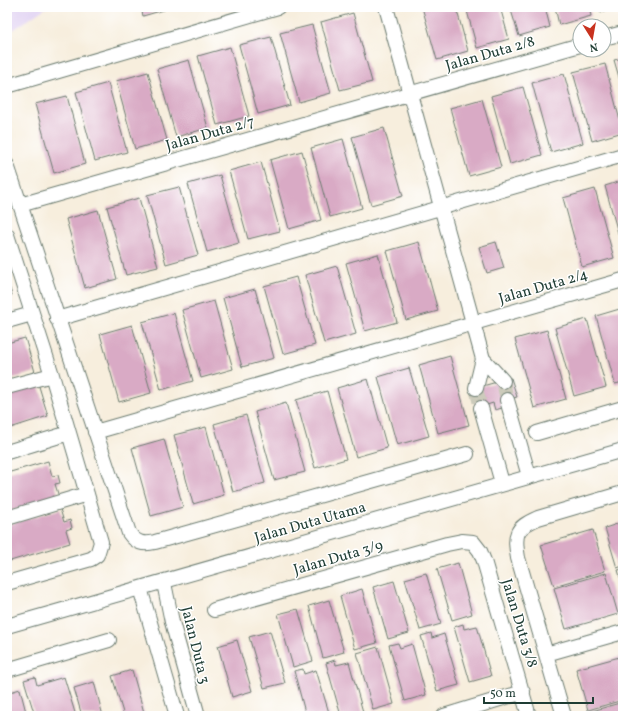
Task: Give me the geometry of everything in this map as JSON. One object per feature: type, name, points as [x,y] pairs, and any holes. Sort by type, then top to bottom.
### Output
[{"type":"street","points":[[7,86],[278,7]]},
{"type":"street","points":[[386,7],[483,358],[503,381]]},
{"type":"street","points":[[612,36],[623,33]]},
{"type":"street","name":"Jalan Duta 2/8","points":[[410,94],[572,47]]},
{"type":"street","name":"Jalan Duta 2/7","points":[[20,205],[410,94]]},
{"type":"street","points":[[57,319],[623,155]]},
{"type":"street","points":[[7,165],[129,533],[134,540],[147,544],[467,454]]},
{"type":"street","points":[[7,235],[10,253],[52,375],[100,542],[97,555],[84,561],[7,583]]},
{"type":"street","name":"Jalan Duta 2/4","points":[[95,432],[623,280]]},
{"type":"street","points":[[7,321],[32,314]]},
{"type":"street","points":[[476,388],[483,358]]},
{"type":"street","points":[[7,387],[52,375]]},
{"type":"street","points":[[507,400],[529,476]]},
{"type":"street","points":[[480,408],[502,484]]},
{"type":"street","points":[[537,433],[623,408]]},
{"type":"street","points":[[7,452],[69,434]]},
{"type":"street","name":"Jalan Duta Utama","points":[[7,626],[140,588],[164,583],[623,450]]},
{"type":"street","points":[[564,716],[518,558],[515,543],[516,532],[525,524],[538,518],[623,493]]},
{"type":"street","points":[[7,518],[87,494]]},
{"type":"street","name":"Jalan Duta 3/9","points":[[214,610],[447,544],[462,541],[473,542]]},
{"type":"street","name":"Jalan Duta 3/8","points":[[473,542],[484,561],[529,716]]},
{"type":"street","name":"Jalan Duta 3","points":[[164,583],[172,622],[198,716]]},
{"type":"street","points":[[140,588],[177,716]]},
{"type":"street","points":[[546,654],[623,632]]},
{"type":"street","points":[[7,670],[109,640]]},
{"type":"street","points":[[444,716],[523,692]]},
{"type":"shaded area","points":[[7,7],[47,7],[7,34]]},
{"type":"building","points":[[141,7],[174,7],[143,16]]},
{"type":"building","points":[[422,7],[456,7],[468,51],[437,60]]},
{"type":"building","points":[[466,7],[500,7],[509,39],[477,48]]},
{"type":"building","points":[[510,7],[545,7],[550,27],[519,36]]},
{"type":"building","points":[[555,7],[589,7],[591,16],[584,18],[572,18],[572,21],[559,25]]},
{"type":"building","points":[[599,7],[621,7],[601,13]]},
{"type":"building","points":[[353,13],[372,82],[340,90],[321,22]]},
{"type":"building","points":[[312,25],[331,93],[299,102],[280,33]]},
{"type":"building","points":[[271,37],[290,105],[258,114],[239,45]]},
{"type":"building","points":[[230,47],[249,116],[217,125],[198,56]]},
{"type":"building","points":[[623,58],[623,91],[614,60]]},
{"type":"building","points":[[189,60],[208,128],[176,137],[157,69]]},
{"type":"building","points":[[605,64],[623,132],[592,141],[573,72]]},
{"type":"building","points":[[148,72],[167,140],[135,149],[116,81]]},
{"type":"building","points":[[564,74],[583,143],[551,152],[532,83]]},
{"type":"building","points":[[108,83],[127,152],[95,161],[76,92]]},
{"type":"building","points":[[523,87],[542,155],[510,164],[491,96]]},
{"type":"building","points":[[67,96],[85,164],[54,173],[35,104]]},
{"type":"building","points":[[482,99],[501,167],[469,176],[450,108]]},
{"type":"building","points":[[384,128],[403,196],[371,205],[352,137]]},
{"type":"building","points":[[343,139],[362,208],[330,217],[311,148]]},
{"type":"building","points":[[302,151],[321,220],[289,229],[270,160]]},
{"type":"building","points":[[261,162],[280,231],[248,239],[229,171]]},
{"type":"building","points":[[220,175],[239,243],[207,252],[188,184]]},
{"type":"building","points":[[623,181],[623,251],[605,186]]},
{"type":"building","points":[[179,187],[198,255],[166,264],[147,195]]},
{"type":"building","points":[[595,189],[614,258],[582,267],[563,198]]},
{"type":"building","points":[[139,198],[158,267],[126,275],[107,207]]},
{"type":"building","points":[[98,210],[117,279],[85,288],[66,219]]},
{"type":"building","points":[[419,242],[438,311],[406,320],[387,251]]},
{"type":"building","points":[[496,242],[504,268],[487,273],[479,247]]},
{"type":"building","points":[[378,254],[397,322],[365,331],[346,263]]},
{"type":"building","points":[[337,266],[356,334],[324,343],[305,275]]},
{"type":"building","points":[[296,277],[315,345],[283,354],[264,286]]},
{"type":"building","points":[[7,280],[12,295],[7,297]]},
{"type":"building","points":[[255,289],[274,358],[242,367],[223,298]]},
{"type":"building","points":[[214,301],[233,369],[201,378],[182,310]]},
{"type":"building","points":[[623,308],[623,382],[615,384],[596,316]]},
{"type":"building","points":[[174,313],[193,381],[161,390],[142,322]]},
{"type":"building","points":[[587,319],[606,387],[574,396],[555,328]]},
{"type":"building","points":[[132,325],[151,393],[119,402],[100,334]]},
{"type":"building","points":[[547,330],[566,399],[534,408],[515,339]]},
{"type":"building","points":[[25,338],[35,372],[7,380],[7,343]]},
{"type":"building","points":[[450,356],[469,425],[438,433],[419,365]]},
{"type":"building","points":[[409,368],[429,436],[397,445],[378,377]]},
{"type":"building","points":[[511,378],[517,397],[500,401],[502,408],[495,410],[493,403],[477,408],[472,389]]},
{"type":"building","points":[[368,379],[387,448],[356,457],[337,388]]},
{"type":"building","points":[[38,383],[48,416],[7,429],[7,392]]},
{"type":"building","points":[[327,391],[346,459],[315,468],[296,400]]},
{"type":"building","points":[[286,403],[305,472],[274,480],[255,412]]},
{"type":"building","points":[[246,415],[265,483],[233,492],[214,424]]},
{"type":"building","points":[[206,427],[224,495],[193,504],[174,435]]},
{"type":"building","points":[[164,439],[183,507],[151,516],[132,448]]},
{"type":"building","points":[[48,461],[52,476],[58,475],[60,483],[55,484],[59,497],[7,512],[7,473]]},
{"type":"building","points":[[60,509],[64,522],[70,520],[72,528],[66,530],[70,543],[7,562],[7,525]]},
{"type":"building","points":[[623,522],[623,566],[617,568],[605,528]]},
{"type":"building","points":[[593,530],[605,571],[554,586],[541,545]]},
{"type":"building","points":[[458,563],[472,614],[452,620],[437,569]]},
{"type":"building","points":[[623,569],[623,587],[618,570]]},
{"type":"building","points":[[426,573],[441,624],[420,630],[405,579]]},
{"type":"building","points":[[606,573],[618,614],[566,629],[554,588]]},
{"type":"building","points":[[394,581],[409,633],[388,639],[373,587]]},
{"type":"building","points":[[362,589],[377,643],[355,649],[340,596]]},
{"type":"building","points":[[329,600],[344,652],[323,658],[309,606]]},
{"type":"building","points":[[298,609],[313,661],[293,667],[278,614]]},
{"type":"building","points":[[463,624],[464,629],[477,626],[491,676],[470,682],[454,627]]},
{"type":"building","points":[[270,631],[285,683],[264,688],[249,637]]},
{"type":"building","points":[[431,633],[432,638],[444,634],[459,685],[437,691],[421,636]]},
{"type":"building","points":[[237,640],[252,691],[232,697],[218,646]]},
{"type":"building","points":[[398,643],[400,648],[412,644],[426,695],[405,701],[389,645]]},
{"type":"building","points":[[378,647],[394,704],[373,710],[357,653]]},
{"type":"building","points":[[623,656],[623,700],[588,710],[576,669]]},
{"type":"building","points":[[335,660],[336,665],[349,662],[363,712],[350,716],[341,716],[326,663]]},
{"type":"building","points":[[303,669],[304,674],[316,670],[330,716],[306,716],[294,671]]},
{"type":"building","points":[[132,670],[145,716],[124,716],[112,676]]},
{"type":"building","points":[[35,677],[37,685],[64,677],[76,716],[35,716],[24,680]]},
{"type":"building","points":[[94,682],[103,716],[82,716],[74,688]]},
{"type":"building","points":[[20,689],[27,716],[7,716],[7,693]]},
{"type":"building","points":[[623,702],[623,716],[590,716],[589,712]]},
{"type":"tunnel","points":[[503,381],[507,400]]},
{"type":"tunnel","points":[[476,388],[481,408]]}]
